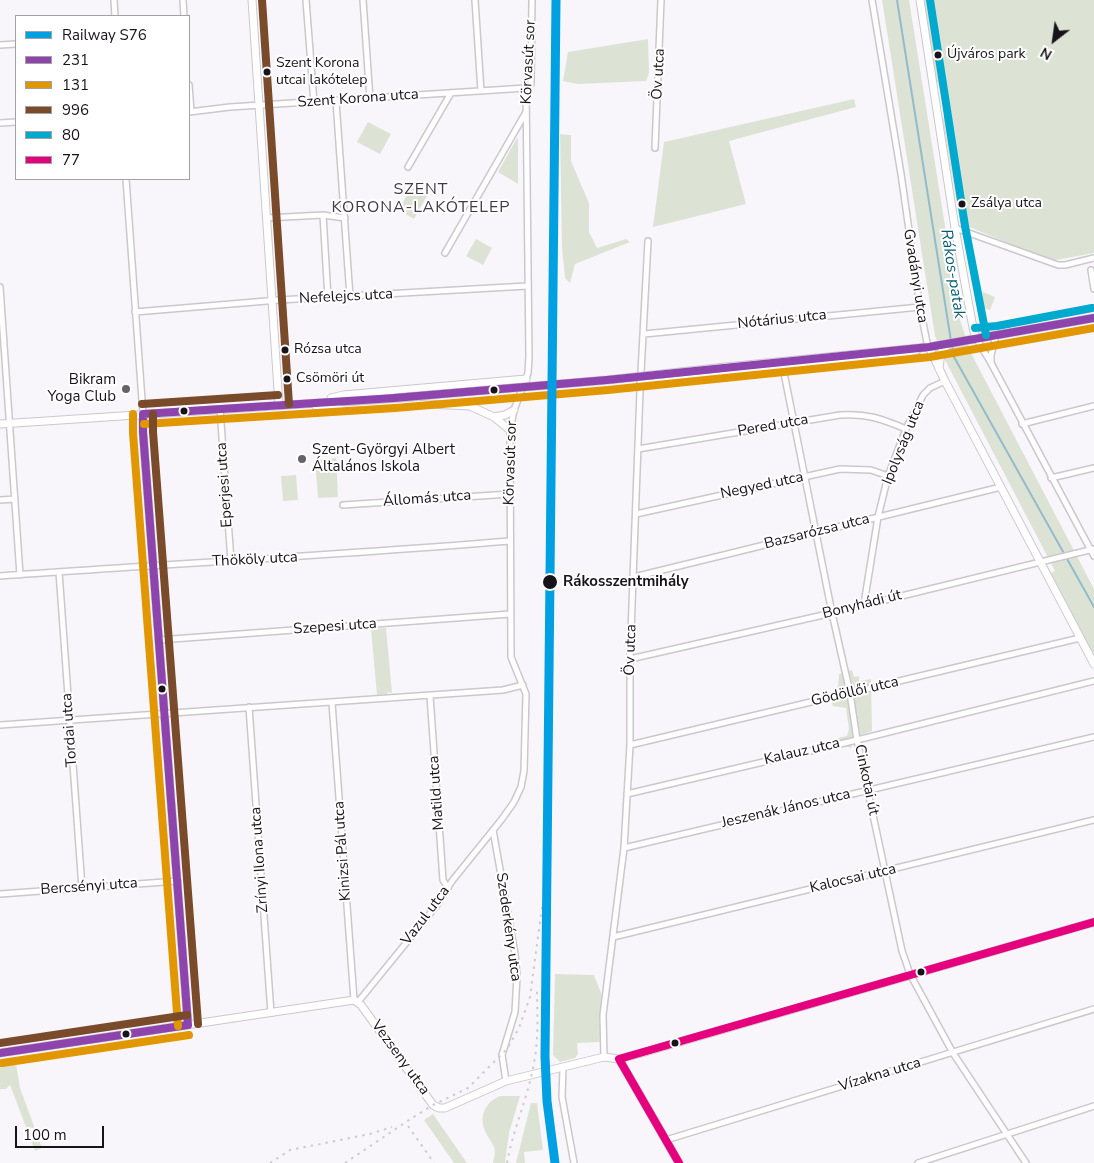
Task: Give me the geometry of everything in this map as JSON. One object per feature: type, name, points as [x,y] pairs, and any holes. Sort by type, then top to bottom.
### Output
[{"type":"street","points":[[114,0],[115,15]]},
{"type":"street","points":[[183,0],[184,15]]},
{"type":"street","points":[[252,0],[279,405]]},
{"type":"street","points":[[306,0],[314,103]]},
{"type":"street","points":[[363,0],[370,99]]},
{"type":"street","points":[[475,0],[481,91]]},
{"type":"street","name":"Körvasút sor","points":[[494,830],[514,802],[523,779],[526,714],[526,694],[511,657],[510,430],[514,410],[526,379],[529,357],[526,88],[531,84],[532,0]]},
{"type":"street","name":"Öv utca","points":[[655,148],[661,0]]},
{"type":"street","name":"Gvadányi utca","points":[[872,0],[901,174],[920,307],[929,347],[1094,664]]},
{"type":"street","points":[[920,0],[955,228],[976,338],[1051,478],[1092,549],[1094,556]]},
{"type":"street","points":[[0,45],[15,44]]},
{"type":"street","name":"Szent Korona utca","points":[[190,112],[526,88]]},
{"type":"street","points":[[408,167],[451,93]]},
{"type":"street","points":[[336,102],[350,297]]},
{"type":"street","points":[[445,252],[527,110]]},
{"type":"street","points":[[0,123],[15,122]]},
{"type":"street","points":[[126,180],[188,1026]]},
{"type":"street","points":[[266,218],[323,215],[345,218]]},
{"type":"street","points":[[323,215],[328,298]]},
{"type":"street","points":[[955,228],[1058,265],[1094,258]]},
{"type":"street","name":"Öv utca","points":[[604,1057],[603,1015],[624,848],[630,745],[630,659],[640,383],[648,241]]},
{"type":"street","points":[[1091,270],[1094,289]]},
{"type":"street","name":"Nefelejcs utca","points":[[135,312],[527,286]]},
{"type":"street","points":[[0,287],[20,575]]},
{"type":"street","name":"Nótárius utca","points":[[644,334],[920,307]]},
{"type":"street","points":[[0,424],[394,398],[549,385],[929,347],[1094,318]]},
{"type":"street","points":[[991,363],[990,355],[996,336]]},
{"type":"street","points":[[939,369],[941,352],[948,344]]},
{"type":"street","points":[[640,383],[890,358],[929,347]]},
{"type":"street","name":"Cinkotai út","points":[[783,368],[804,478],[850,693],[867,789],[902,950],[910,974],[953,1053],[1026,1163]]},
{"type":"street","points":[[301,404],[343,395],[526,379]]},
{"type":"street","name":"Ipolyság utca","points":[[864,604],[878,518],[888,476],[906,429],[923,396],[930,388],[945,380]]},
{"type":"street","points":[[301,404],[345,410],[428,404],[470,406],[494,417],[510,430]]},
{"type":"street","points":[[1022,424],[1094,406]]},
{"type":"street","name":"Eperjesi utca","points":[[220,409],[231,561]]},
{"type":"street","points":[[494,417],[505,415],[514,410]]},
{"type":"street","name":"Pered utca","points":[[638,449],[840,415],[856,414],[875,417],[906,429]]},
{"type":"street","name":"Negyed utca","points":[[636,514],[840,469],[856,468],[871,470],[888,476]]},
{"type":"street","points":[[1051,478],[1094,468]]},
{"type":"street","name":"Bazsarózsa utca","points":[[634,577],[1001,487]]},
{"type":"street","name":"Állomás utca","points":[[343,505],[510,494]]},
{"type":"street","points":[[0,500],[15,499]]},
{"type":"street","name":"Thököly utca","points":[[0,576],[325,556],[510,541]]},
{"type":"street","name":"Bonyhádi út","points":[[630,659],[832,613],[1092,549]]},
{"type":"street","name":"Tordai utca","points":[[58,572],[82,888]]},
{"type":"street","name":"Szepesi utca","points":[[159,640],[510,614]]},
{"type":"street","name":"Gödöllői utca","points":[[630,745],[1080,638]]},
{"type":"street","name":"Kalauz utca","points":[[627,794],[857,740],[1094,681]]},
{"type":"street","points":[[0,725],[430,696],[503,690],[523,685]]},
{"type":"street","name":"Matild utca","points":[[430,696],[443,880],[448,888]]},
{"type":"street","name":"Kinizsi Pál utca","points":[[332,703],[356,1001]]},
{"type":"street","name":"Zrínyi Ilona utca","points":[[249,707],[271,1013]]},
{"type":"street","name":"Jeszenák János utca","points":[[624,848],[867,789],[1094,737]]},
{"type":"street","name":"Kalocsai utca","points":[[613,937],[1094,820]]},
{"type":"street","name":"Vazul utca","points":[[356,1001],[437,905],[448,888],[494,830]]},
{"type":"street","name":"Szederkény utca","points":[[494,830],[517,976],[515,1012],[502,1055],[506,1081]]},
{"type":"street","name":"Bercsényi utca","points":[[0,894],[178,880]]},
{"type":"street","points":[[506,1081],[604,1057],[619,1059],[1094,922]]},
{"type":"street","points":[[0,1053],[356,1001]]},
{"type":"street","name":"Vezseny utca","points":[[356,1001],[433,1105],[438,1108],[445,1108],[506,1081]]},
{"type":"street","name":"Vízakna utca","points":[[666,1140],[1094,1010]]},
{"type":"street","points":[[619,1059],[679,1163]]},
{"type":"street","points":[[562,1068],[564,1078],[562,1097],[574,1163]]},
{"type":"street","points":[[918,1163],[1094,1106]]},
{"type":"green space","points":[[882,0],[909,0],[960,320],[971,353],[1094,589],[1094,655],[1051,573],[1055,571],[944,358],[935,336]]},
{"type":"green space","points":[[923,0],[1094,0],[1094,253],[1051,261],[960,223],[943,122],[945,107],[935,77]]},
{"type":"green space","points":[[648,39],[649,73],[646,81],[578,84],[563,81],[568,52]]},
{"type":"green space","points":[[854,99],[856,107],[729,141],[746,204],[653,227],[664,142]]},
{"type":"green space","points":[[368,122],[391,134],[380,154],[357,142]]},
{"type":"green space","points":[[560,134],[571,135],[571,161],[589,203],[589,232],[597,248],[626,239],[630,242],[575,264],[570,283],[565,278],[562,247]]},
{"type":"green space","points":[[518,139],[518,184],[498,172]]},
{"type":"green space","points":[[411,187],[427,196],[414,219],[399,210]]},
{"type":"green space","points":[[476,239],[492,248],[483,265],[466,256]]},
{"type":"green space","points":[[983,292],[995,297],[990,310],[980,307]]},
{"type":"green space","points":[[336,458],[338,497],[318,498],[315,460]]},
{"type":"green space","points":[[296,475],[298,500],[283,501],[281,476]]},
{"type":"green space","points":[[386,628],[392,693],[388,692],[387,694],[377,695],[371,629]]},
{"type":"green space","points":[[852,670],[854,677],[859,676],[859,681],[871,679],[872,731],[854,737],[851,748],[843,746],[838,738],[847,736],[849,729],[846,708],[833,706],[831,697],[833,691],[838,687],[839,674]]},
{"type":"green space","points":[[555,974],[594,975],[601,993],[601,1042],[577,1043],[578,1054],[575,1058],[560,1062],[553,1055]]},
{"type":"green space","points":[[16,1064],[20,1088],[42,1148],[35,1151],[10,1085],[6,1089],[0,1089],[0,1066]]},
{"type":"green space","points":[[500,1096],[520,1096],[509,1133],[505,1163],[493,1163],[495,1149],[484,1127],[483,1116],[490,1102]]},
{"type":"green space","points":[[531,1103],[537,1103],[543,1150],[524,1152],[525,1163],[516,1163]]},
{"type":"green space","points":[[433,1114],[467,1163],[454,1163],[424,1120]]},
{"type":"waterway","name":"Rákos-patak","points":[[897,0],[951,341]]},
{"type":"waterway","name":"Rákos-patak","points":[[952,345],[954,357],[1094,607]]},
{"type":"railway","points":[[345,1163],[433,1105],[468,1088],[507,1049],[519,1028],[530,997],[542,907]]},
{"type":"railway","points":[[507,1163],[536,1054],[537,987]]},
{"type":"railway","points":[[408,1126],[434,1163]]},
{"type":"railway","points":[[270,1163],[290,1150],[370,1134],[392,1127]]},
{"type":"rail line","name":"S76","points":[[555,1163],[547,1101],[545,1056],[556,0]]},
{"type":"transit line","name":"996","points":[[262,0],[289,404]]},
{"type":"transit line","name":"80","points":[[930,0],[965,226],[986,335]]},
{"type":"transit line","name":"80","points":[[975,328],[997,326],[1092,308]]},
{"type":"transit line","name":"231","points":[[143,414],[394,398],[607,380],[929,347],[1094,318]]},
{"type":"transit line","name":"131","points":[[144,424],[395,408],[608,390],[930,357],[1094,328]]},
{"type":"transit line","name":"996","points":[[142,404],[278,395]]},
{"type":"transit line","name":"131","points":[[133,414],[178,1026]]},
{"type":"transit line","name":"231","points":[[143,414],[188,1025]]},
{"type":"transit line","name":"996","points":[[153,414],[198,1024]]},
{"type":"transit line","name":"77","points":[[679,1163],[619,1059],[1094,922]]},
{"type":"transit line","name":"996","points":[[0,1043],[187,1015]]},
{"type":"transit line","name":"231","points":[[0,1053],[188,1025]]},
{"type":"transit line","name":"131","points":[[2,1063],[189,1035]]},
{"type":"place","name":"Újváros park","points":[[938,55]]},
{"type":"place","name":"Szent Korona utcai lakótelep","points":[[267,72]]},
{"type":"place","name":"Zsálya utca","points":[[962,204]]},
{"type":"place","name":"Rózsa utca","points":[[285,350]]},
{"type":"place","name":"Csömöri út","points":[[287,379]]},
{"type":"place","name":"Bikram Yoga Club","points":[[126,389]]},
{"type":"place","name":"Szent-Györgyi Albert Általános Iskola","points":[[302,459]]},
{"type":"place","name":"Rákosszentmihály","points":[[550,582]]},
{"type":"district","name":"SZENT KORONA-LAKÓTELEP","points":[[421,199]]}]
